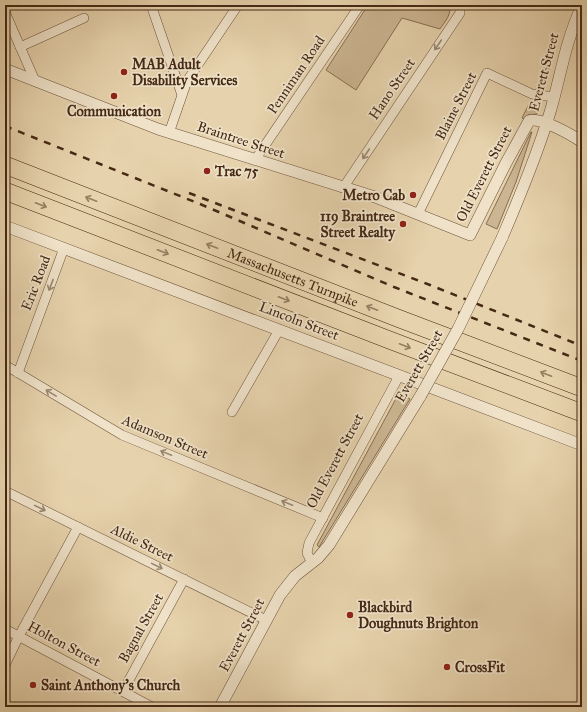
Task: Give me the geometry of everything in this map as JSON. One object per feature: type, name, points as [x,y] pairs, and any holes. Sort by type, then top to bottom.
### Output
[{"type":"highway","name":"Massachusetts Turnpike","points":[[5,165],[407,322],[582,388]]},
{"type":"highway","name":"Massachusetts Turnpike","points":[[5,191],[582,413]]},
{"type":"street","points":[[151,5],[182,95]]},
{"type":"street","points":[[169,132],[187,81],[238,5]]},
{"type":"street","name":"Penniman Road","points":[[255,160],[360,5]]},
{"type":"street","name":"Everett Street","points":[[220,707],[266,620],[287,585],[329,545],[421,395],[458,329],[502,238],[523,188],[554,97],[570,35],[582,6]]},
{"type":"street","name":"Hano Street","points":[[343,188],[460,9]]},
{"type":"street","points":[[5,12],[35,80]]},
{"type":"street","points":[[20,47],[84,18]]},
{"type":"street","name":"Braintree Street","points":[[5,69],[169,132],[380,199],[470,235]]},
{"type":"street","name":"Blaine Street","points":[[418,214],[487,73],[532,94],[554,97]]},
{"type":"street","name":"Old Everett Street","points":[[470,235],[526,124],[532,120],[546,123]]},
{"type":"street","points":[[546,123],[566,132],[582,142]]},
{"type":"street","name":"Lincoln Street","points":[[5,226],[582,446]]},
{"type":"street","name":"Eric Road","points":[[18,373],[64,248]]},
{"type":"street","points":[[232,412],[279,330]]},
{"type":"street","name":"Adamson Street","points":[[5,365],[122,435],[323,518]]},
{"type":"street","name":"Old Everett Street","points":[[312,562],[307,554],[307,549],[399,376]]},
{"type":"street","name":"Aldie Street","points":[[5,491],[266,620]]},
{"type":"street","points":[[5,665],[78,527]]},
{"type":"street","name":"Bagnal Street","points":[[123,691],[184,579]]},
{"type":"street","name":"Holton Street","points":[[5,629],[152,707]]},
{"type":"shaded area","points":[[368,5],[449,5],[450,12],[448,18],[440,29],[402,18],[356,90],[326,70]]},
{"type":"shaded area","points":[[550,60],[543,92],[535,92]]},
{"type":"shaded area","points":[[529,104],[539,107],[537,114],[528,115],[524,119],[522,118]]},
{"type":"shaded area","points":[[531,132],[516,182],[497,229],[486,224]]},
{"type":"shaded area","points":[[399,393],[410,399],[319,547],[317,545]]},
{"type":"railway","points":[[5,126],[200,204],[394,287],[582,361]]},
{"type":"railway","points":[[189,193],[430,285],[582,346]]},
{"type":"place","name":"MAB Adult Disability Services","points":[[124,72]]},
{"type":"place","name":"Communication","points":[[114,96]]},
{"type":"place","name":"Trac 75","points":[[207,171]]},
{"type":"place","name":"Metro Cab","points":[[413,195]]},
{"type":"place","name":"119 Braintree Street Realty","points":[[403,224]]},
{"type":"place","name":"Blackbird Doughnuts Brighton","points":[[350,615]]},
{"type":"place","name":"CrossFit","points":[[447,667]]},
{"type":"place","name":"Saint Anthony's Church","points":[[33,685]]}]
